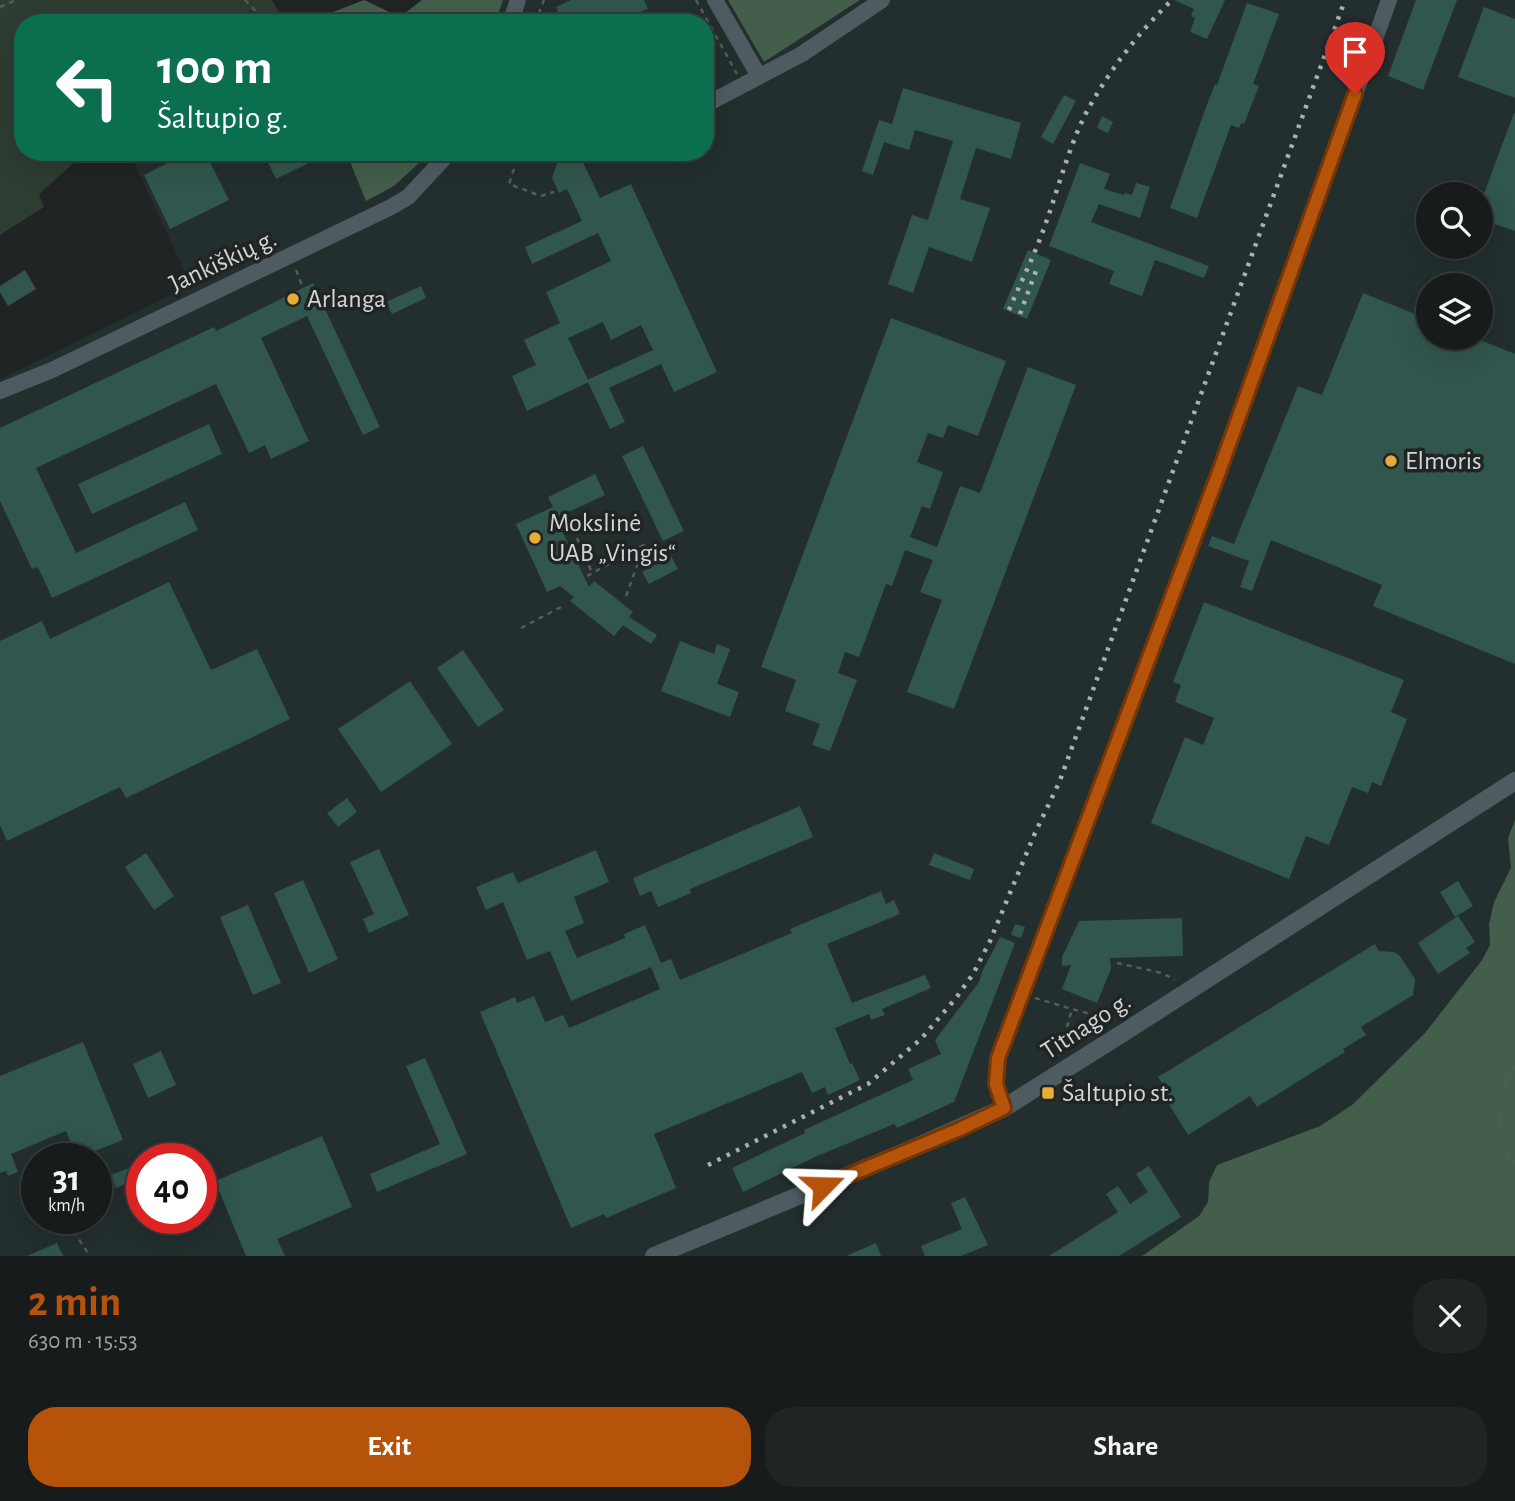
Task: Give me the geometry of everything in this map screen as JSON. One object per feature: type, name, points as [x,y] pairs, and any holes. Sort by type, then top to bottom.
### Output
[{"type":"street","points":[[716,0],[759,76]]},
{"type":"street","points":[[714,100],[802,54],[882,0]]},
{"type":"street","points":[[1004,1108],[996,1084],[998,1058],[1219,472],[1389,0]]},
{"type":"street","name":"Jankiškių g.","points":[[0,391],[52,370],[290,257],[408,197],[442,161]]},
{"type":"street","name":"Titnago g.","points":[[654,1256],[899,1155],[1004,1108],[1515,781]]},
{"type":"path","points":[[0,7],[16,0]]},
{"type":"path","points":[[245,0],[258,14]]},
{"type":"path","points":[[714,33],[743,86]]},
{"type":"path","points":[[514,169],[509,184],[541,197],[554,192]]},
{"type":"path","points":[[290,257],[303,288]]},
{"type":"path","points":[[577,538],[590,574],[646,544],[626,596]]},
{"type":"path","points":[[521,628],[563,606]]},
{"type":"path","points":[[1117,963],[1162,973],[1178,982],[1186,993]]},
{"type":"path","points":[[1022,994],[1118,1021],[1123,1033]]},
{"type":"path","points":[[1062,1072],[1058,1061],[1072,1009]]},
{"type":"path","points":[[1515,1065],[1499,1121],[1507,1154],[1515,1164]]},
{"type":"path","points":[[75,1234],[90,1256]]},
{"type":"shaded area","points":[[503,0],[728,0],[764,61],[860,0],[1515,0],[1515,820],[1508,838],[1511,868],[1494,902],[1489,924],[1490,945],[1482,960],[1425,1033],[1352,1105],[1320,1126],[1217,1165],[1209,1182],[1208,1202],[1199,1216],[1142,1256],[0,1256],[0,379],[191,285],[133,161],[350,161],[366,200],[394,186],[421,161],[714,161],[714,14],[498,14]]},
{"type":"green space","points":[[0,0],[272,0],[280,14],[256,14],[251,10],[245,14],[14,14],[14,161],[76,161],[39,194],[44,207],[0,235]]},
{"type":"green space","points":[[364,0],[394,14],[328,14]]},
{"type":"green space","points":[[422,0],[503,0],[498,14],[404,14]]},
{"type":"green space","points":[[728,0],[860,0],[764,62]]},
{"type":"green space","points":[[350,161],[421,161],[394,186],[366,201]]},
{"type":"green space","points":[[1515,820],[1515,1256],[1142,1256],[1199,1216],[1208,1202],[1209,1182],[1217,1165],[1320,1126],[1352,1105],[1425,1033],[1482,960],[1490,945],[1489,924],[1494,902],[1511,868],[1508,838]]},
{"type":"building","points":[[571,0],[644,0],[648,9],[635,14],[559,14],[556,7]]},
{"type":"building","points":[[1174,0],[1225,0],[1207,39],[1190,32],[1195,18],[1191,16],[1194,9]]},
{"type":"building","points":[[1416,0],[1457,0],[1423,90],[1388,76]]},
{"type":"building","points":[[1247,3],[1279,14],[1253,84],[1259,86],[1244,124],[1241,123],[1239,128],[1231,125],[1197,218],[1170,208]]},
{"type":"building","points":[[1484,7],[1515,19],[1515,98],[1458,77]]},
{"type":"building","points":[[903,88],[1021,123],[1011,159],[976,148],[960,199],[990,208],[972,262],[929,247],[913,293],[888,284],[912,215],[928,220],[953,141],[915,130],[909,150],[884,142],[873,175],[862,171],[879,120],[892,124]]},
{"type":"building","points":[[1064,95],[1076,101],[1053,144],[1041,137]]},
{"type":"building","points":[[1515,113],[1515,231],[1493,223],[1493,182],[1488,182]]},
{"type":"building","points":[[1102,116],[1113,122],[1108,133],[1097,128]]},
{"type":"building","points":[[171,161],[210,161],[229,200],[170,229],[144,175]]},
{"type":"building","points":[[267,161],[313,161],[276,179]]},
{"type":"building","points":[[558,161],[582,161],[600,198],[631,184],[717,372],[674,392],[661,364],[609,388],[625,422],[610,429],[588,382],[527,411],[512,376],[536,365],[524,340],[560,323],[546,292],[611,261],[598,233],[532,264],[525,247],[582,221],[567,189],[559,193],[552,178]],"holes":[[[603,322],[611,340],[641,325],[653,350],[588,380],[568,338]]]},
{"type":"building","points":[[1080,163],[1110,174],[1104,189],[1132,195],[1136,183],[1150,187],[1140,218],[1099,204],[1091,222],[1209,266],[1204,278],[1155,260],[1142,296],[1109,284],[1114,271],[1049,246]]},
{"type":"building","points":[[1028,250],[1051,260],[1027,319],[1003,309]]},
{"type":"building","points":[[25,270],[36,289],[8,306],[0,292],[0,286]]},
{"type":"building","points":[[313,283],[380,427],[363,435],[307,316],[261,338],[309,441],[271,459],[265,445],[249,453],[216,384],[36,468],[76,553],[185,502],[198,530],[52,598],[38,567],[32,569],[0,501],[0,428],[214,327],[216,331]]},
{"type":"building","points":[[421,286],[426,298],[392,314],[386,302]]},
{"type":"building","name":"Elmoris","points":[[1363,293],[1416,314],[1416,350],[1493,350],[1493,345],[1515,354],[1515,664],[1373,606],[1382,585],[1271,540],[1252,591],[1240,587],[1249,561],[1208,546],[1212,536],[1234,544],[1298,386],[1322,395]]},
{"type":"building","points":[[891,318],[1006,361],[978,436],[948,425],[943,438],[928,433],[917,462],[943,472],[930,509],[922,506],[910,537],[937,547],[960,486],[980,493],[1028,367],[1076,385],[954,709],[907,692],[942,600],[920,592],[933,560],[905,550],[892,586],[886,584],[859,657],[845,652],[838,673],[857,680],[830,751],[812,745],[820,724],[785,711],[796,680],[761,667]]},
{"type":"building","points":[[209,424],[222,454],[92,514],[78,484]]},
{"type":"building","points":[[643,446],[684,531],[663,541],[622,456]]},
{"type":"building","points":[[595,474],[605,495],[556,518],[589,587],[594,581],[633,612],[629,617],[657,635],[651,644],[623,625],[614,636],[570,601],[574,597],[560,586],[547,592],[516,524],[553,507],[548,497]]},
{"type":"building","points":[[671,556],[678,569],[649,584],[642,572]]},
{"type":"building","points":[[169,582],[211,670],[257,649],[290,719],[126,798],[120,787],[7,841],[0,825],[0,641],[42,621],[50,639]]},
{"type":"building","points":[[1204,602],[1404,680],[1391,712],[1407,719],[1381,786],[1372,782],[1368,793],[1352,787],[1329,845],[1306,836],[1289,879],[1151,823],[1185,737],[1203,745],[1214,718],[1175,702],[1181,685],[1173,682]]},
{"type":"building","points":[[680,641],[714,654],[717,644],[730,649],[717,684],[739,692],[730,717],[661,691]]},
{"type":"building","points":[[463,650],[504,710],[478,727],[437,668]]},
{"type":"building","points":[[410,681],[452,744],[381,792],[338,729]]},
{"type":"building","points":[[347,798],[357,812],[338,827],[327,813]]},
{"type":"building","points":[[800,806],[813,837],[690,889],[691,893],[658,907],[651,891],[640,896],[633,878]]},
{"type":"building","points":[[379,849],[409,915],[369,933],[363,919],[374,914],[350,862]]},
{"type":"building","points":[[596,850],[609,882],[574,897],[584,923],[565,931],[577,958],[625,938],[624,934],[645,925],[661,963],[671,959],[680,980],[792,933],[790,929],[881,891],[886,904],[894,900],[900,914],[827,944],[852,1003],[925,975],[931,988],[882,1009],[885,1015],[871,1020],[869,1014],[835,1028],[860,1080],[828,1095],[825,1087],[812,1093],[802,1072],[654,1134],[676,1188],[606,1218],[604,1214],[571,1228],[480,1012],[515,997],[517,1003],[534,996],[545,1022],[563,1015],[569,1028],[660,989],[651,967],[571,1001],[550,951],[527,960],[503,902],[486,910],[476,887],[513,872],[518,883]]},
{"type":"building","points":[[146,853],[174,896],[154,910],[125,867]]},
{"type":"building","points":[[934,853],[974,869],[970,880],[929,865]]},
{"type":"building","points":[[303,880],[338,959],[309,973],[274,893]]},
{"type":"building","points":[[1458,881],[1473,906],[1455,917],[1440,892]]},
{"type":"building","points":[[248,905],[281,983],[253,995],[220,917]]},
{"type":"building","points":[[1458,916],[1475,942],[1466,948],[1470,953],[1438,974],[1418,943]]},
{"type":"building","points":[[1182,918],[1183,956],[1110,958],[1111,969],[1097,1003],[1062,989],[1071,965],[1062,966],[1062,957],[1079,921]]},
{"type":"building","points":[[1015,924],[1025,927],[1021,938],[1011,935]]},
{"type":"building","points":[[1000,937],[1015,943],[954,1102],[897,1128],[894,1124],[815,1157],[743,1192],[732,1168],[805,1133],[804,1130],[913,1080],[908,1069],[941,1054],[935,1040],[979,982]]},
{"type":"building","points":[[1375,944],[1379,951],[1394,952],[1400,956],[1415,979],[1413,995],[1361,1027],[1366,1035],[1343,1049],[1345,1052],[1257,1107],[1250,1096],[1188,1135],[1162,1093],[1167,1090],[1158,1077]]},
{"type":"building","points":[[83,1042],[123,1140],[112,1144],[71,1143],[66,1131],[37,1143],[21,1143],[21,1150],[11,1154],[18,1172],[8,1176],[6,1171],[0,1173],[0,1076]]},
{"type":"building","points":[[161,1051],[176,1085],[148,1098],[133,1064]]},
{"type":"building","points":[[425,1058],[467,1154],[377,1192],[370,1174],[440,1144],[406,1066]]},
{"type":"building","points":[[322,1136],[352,1207],[277,1239],[285,1256],[246,1256],[217,1180]]},
{"type":"building","points":[[1149,1166],[1181,1217],[1119,1256],[1049,1256],[1118,1212],[1106,1194],[1118,1186],[1130,1204],[1148,1192],[1136,1174]]},
{"type":"building","points":[[126,1169],[126,1184],[116,1188],[112,1175]]},
{"type":"building","points":[[965,1197],[988,1245],[961,1256],[925,1256],[921,1246],[962,1229],[951,1203]]},
{"type":"building","points":[[57,1243],[63,1256],[27,1256]]},
{"type":"building","points":[[876,1243],[881,1256],[846,1256]]},
{"type":"railway","points":[[1009,310],[1039,241],[1067,158],[1085,115],[1124,54],[1172,0]]},
{"type":"railway","points":[[708,1165],[868,1084],[921,1039],[973,974],[1059,783],[1345,0]]},
{"type":"railway","points":[[1020,314],[1037,268]]},
{"type":"place","name":"Arlanga","points":[[293,299]]},
{"type":"place","name":"Elmoris","points":[[1391,461]]},
{"type":"place","name":"Mokslinė UAB „Vingis“","points":[[535,538]]},
{"type":"place","name":"Šaltupio st.","points":[[1048,1093]]},
{"type":"route","points":[[823,1186],[1004,1108],[996,1084],[998,1058],[1219,472],[1355,94]]}]
